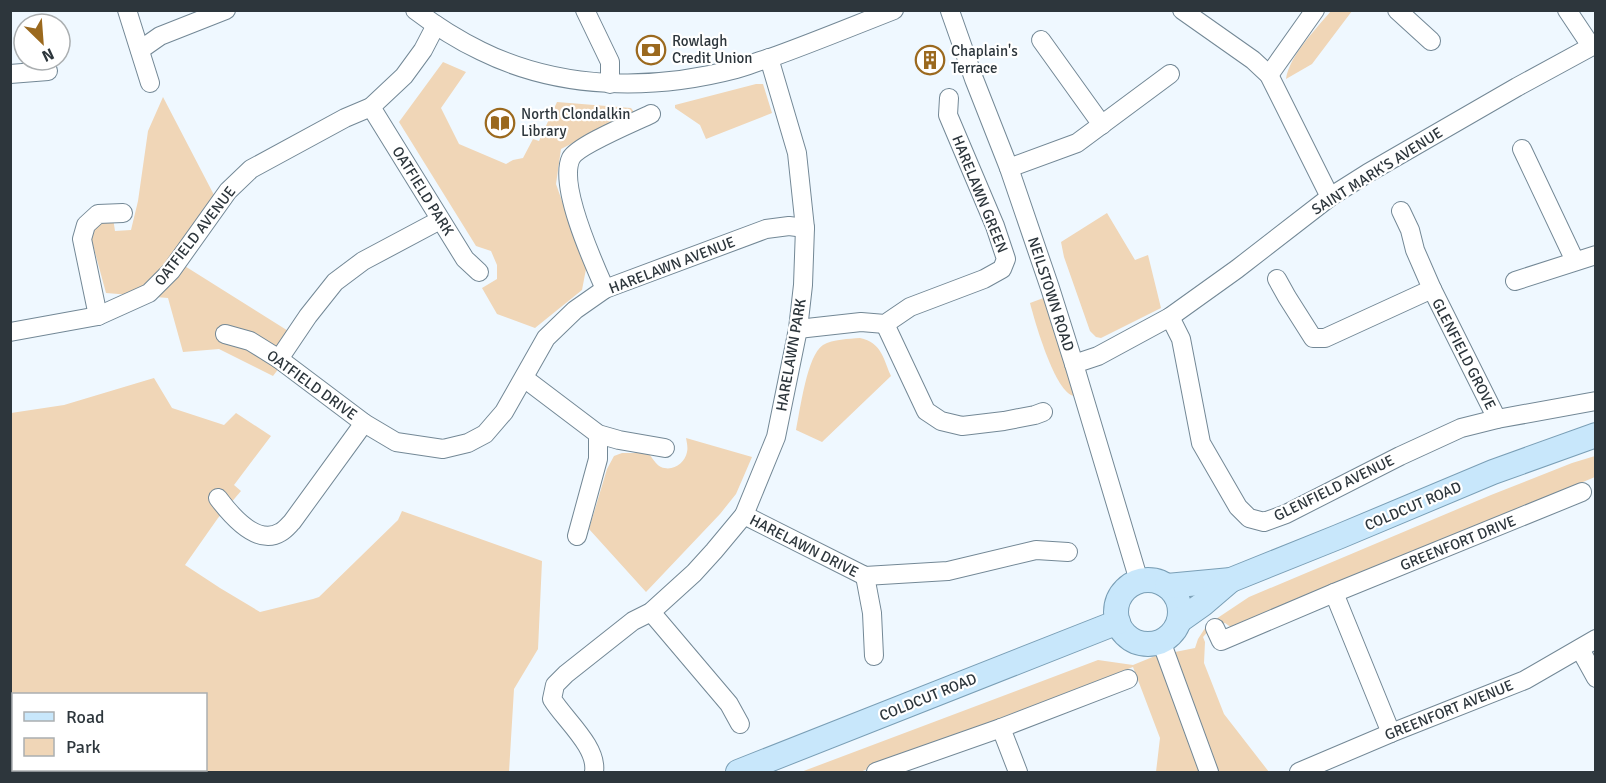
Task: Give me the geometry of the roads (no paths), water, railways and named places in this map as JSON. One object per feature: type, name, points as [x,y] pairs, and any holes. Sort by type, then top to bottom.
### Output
[{"type":"main road","name":"COLDCUT ROAD","points":[[1139,581],[1159,581],[1167,586],[1231,580],[1492,472],[1596,435]]},
{"type":"main road","name":"COLDCUT ROAD","points":[[1161,641],[1175,630],[1179,621],[1231,580]]},
{"type":"main road","points":[[1139,581],[1127,588],[1119,599],[1118,622],[1122,630],[1133,640],[1147,644],[1161,641]]},
{"type":"main road","points":[[1167,586],[1178,599],[1179,621]]},
{"type":"main road","name":"COLDCUT ROAD","points":[[738,772],[1118,622]]},
{"type":"street","points":[[127,10],[150,83]]},
{"type":"street","points":[[140,50],[160,36],[226,10]]},
{"type":"street","points":[[415,10],[436,26],[482,52],[540,72],[568,79],[610,84],[665,82],[736,69],[894,10]]},
{"type":"street","points":[[585,10],[610,62],[610,84]]},
{"type":"street","name":"NEILSTOWN ROAD","points":[[934,10],[951,11],[974,79],[1009,168],[1074,364],[1139,581]]},
{"type":"street","points":[[1182,10],[1253,60],[1269,75],[1330,197]]},
{"type":"street","points":[[1269,75],[1316,10]]},
{"type":"street","points":[[1397,10],[1431,41]]},
{"type":"street","points":[[1567,10],[1593,45]]},
{"type":"street","name":"OATFIELD AVENUE","points":[[10,332],[98,316],[149,293],[171,271],[224,195],[251,169],[371,107],[404,76],[423,50],[436,26]]},
{"type":"street","points":[[1041,40],[1102,125]]},
{"type":"street","name":"SAINT MARK'S AVENUE","points":[[1074,364],[1098,356],[1170,318],[1330,197],[1378,167],[1593,45]]},
{"type":"street","name":"HARELAWN PARK","points":[[594,772],[595,768],[587,746],[552,699],[555,686],[566,674],[633,621],[651,612],[693,573],[744,515],[776,437],[798,329],[806,228],[797,153],[769,58]]},
{"type":"street","points":[[10,74],[35,72]]},
{"type":"street","points":[[1009,168],[1077,143],[1170,74]]},
{"type":"street","name":"HARELAWN GREEN","points":[[885,324],[910,307],[984,279],[1002,268],[1006,258],[995,226],[948,115],[949,98]]},
{"type":"street","name":"OATFIELD PARK","points":[[371,107],[465,259],[479,272]]},
{"type":"street","points":[[605,289],[582,234],[572,197],[568,173],[572,157],[585,146],[651,114]]},
{"type":"street","points":[[1522,149],[1575,261]]},
{"type":"street","name":"GLENFIELD GROVE","points":[[1401,212],[1432,289],[1497,419]]},
{"type":"street","points":[[98,316],[82,239],[86,225],[98,214],[123,213]]},
{"type":"street","points":[[279,358],[335,282],[363,261],[440,220]]},
{"type":"street","name":"HARELAWN AVENUE","points":[[364,423],[396,442],[443,449],[468,443],[485,434],[504,412],[546,338],[575,310],[605,289],[766,229],[789,226],[806,228]]},
{"type":"street","points":[[1515,281],[1596,255]]},
{"type":"street","name":"GLENFIELD GROVE","points":[[1277,279],[1313,338],[1326,338],[1432,289]]},
{"type":"street","name":"GLENFIELD AVENUE","points":[[1170,318],[1181,339],[1201,443],[1238,507],[1249,518],[1264,522],[1461,428],[1596,401]]},
{"type":"street","points":[[798,329],[861,322],[885,324],[926,411],[951,425],[962,426],[1004,421],[1043,412]]},
{"type":"street","name":"OATFIELD DRIVE","points":[[225,334],[249,341],[279,358],[364,423]]},
{"type":"street","points":[[524,378],[598,434],[665,448]]},
{"type":"street","points":[[218,498],[231,515],[256,534],[270,536],[281,532],[292,522],[364,423]]},
{"type":"street","points":[[577,536],[598,459],[598,434]]},
{"type":"street","name":"GREENFORT DRIVE","points":[[1215,628],[1221,641],[1582,492]]},
{"type":"street","name":"HARELAWN DRIVE","points":[[744,515],[865,576],[948,571],[1036,550],[1068,552]]},
{"type":"street","name":"HARELAWN DRIVE","points":[[865,576],[872,613],[874,656]]},
{"type":"street","points":[[1334,593],[1391,733]]},
{"type":"street","points":[[651,612],[729,704],[740,724]]},
{"type":"street","points":[[1161,641],[1209,772]]},
{"type":"street","points":[[1588,644],[1596,678]]},
{"type":"street","name":"GREENFORT AVENUE","points":[[1299,772],[1525,680],[1588,644]]},
{"type":"street","points":[[876,772],[1001,728],[1128,679]]},
{"type":"street","points":[[1001,728],[1018,772]]},
{"type":"place","name":"Rowlagh Credit Union","points":[[651,50]]},
{"type":"place","name":"Chaplain's Terrace","points":[[930,60]]},
{"type":"place","name":"North Clondalkin Library","points":[[500,123]]}]
